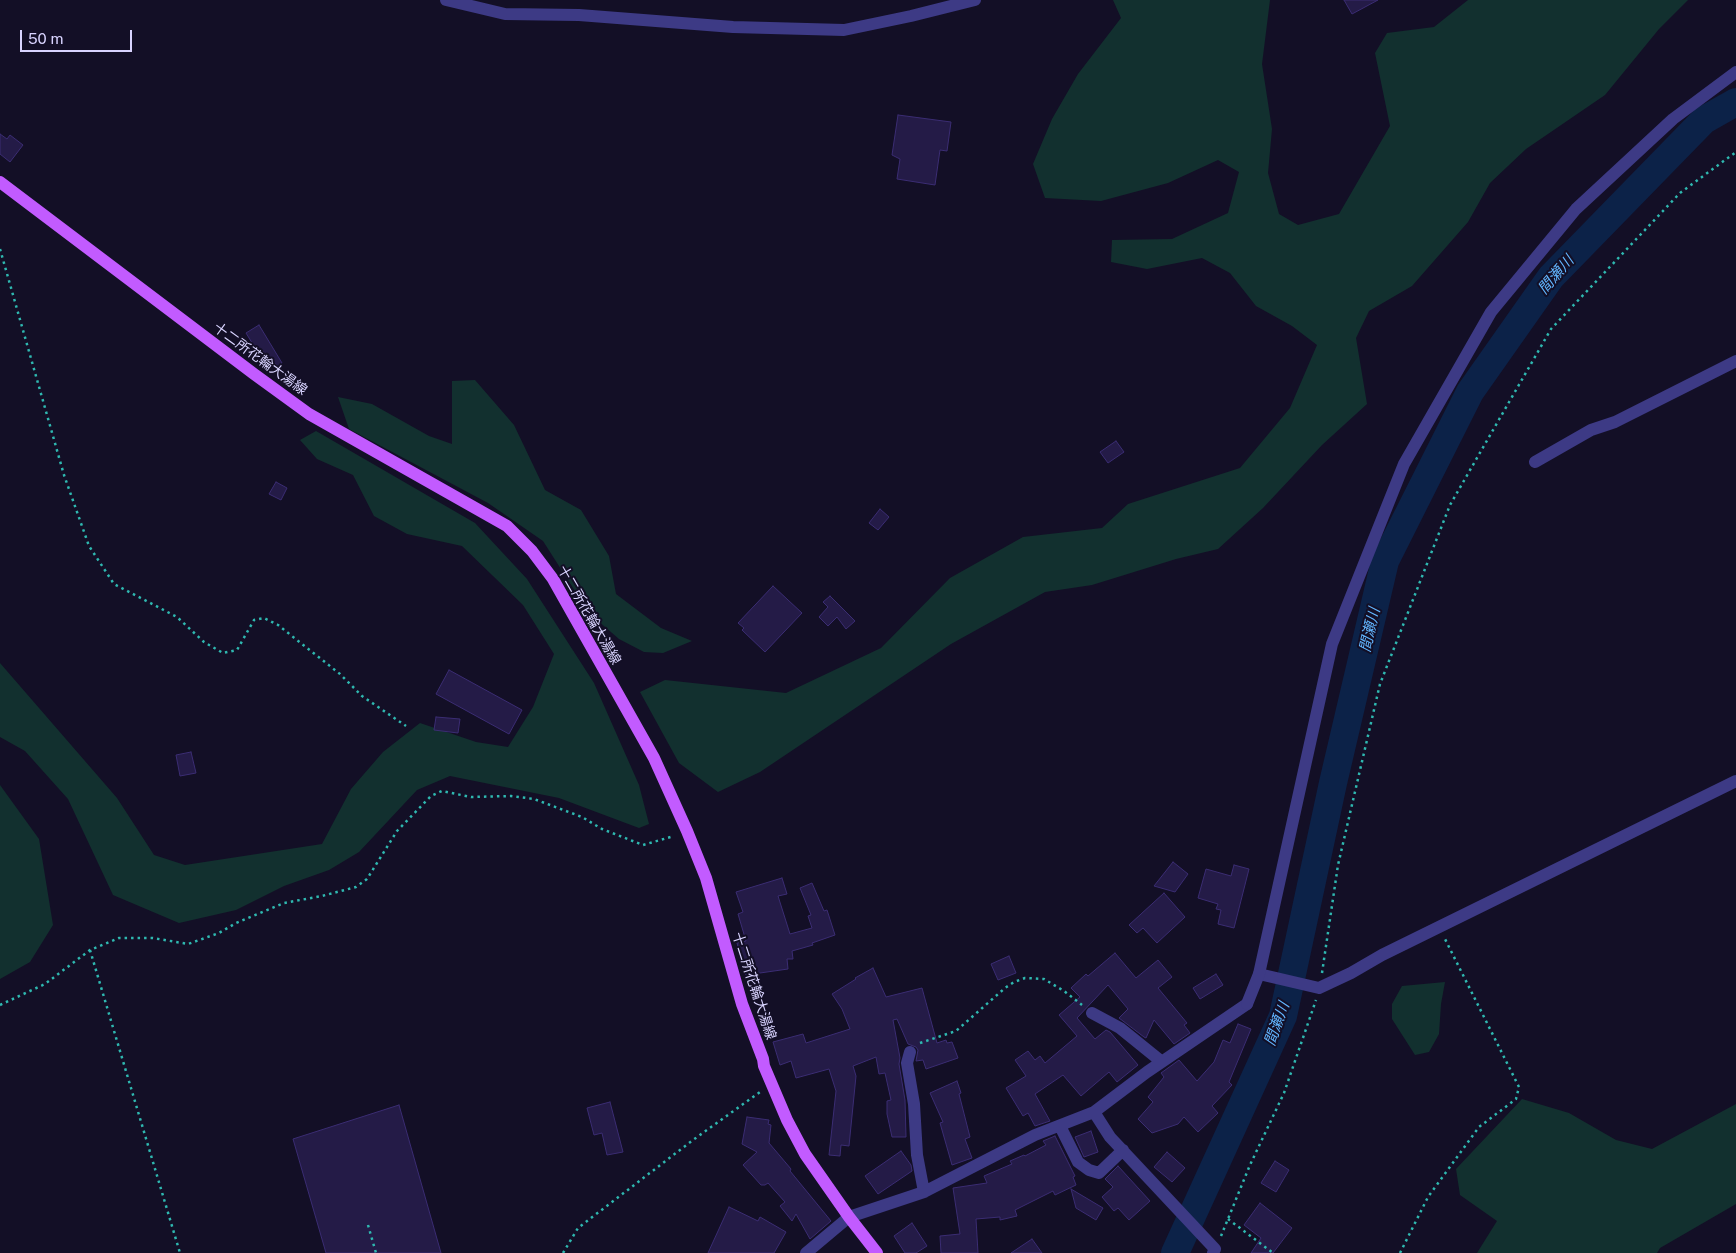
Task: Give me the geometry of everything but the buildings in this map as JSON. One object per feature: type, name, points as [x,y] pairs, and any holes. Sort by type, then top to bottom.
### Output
[{"type":"main road","name":"十二所花輪大湯線","points":[[0,182],[309,414],[507,526],[532,551],[553,578],[654,758],[687,831],[706,878],[742,1004],[787,1120],[805,1154],[877,1253]]},
{"type":"street","points":[[446,0],[505,14],[579,15],[733,27],[844,30],[975,0]]},
{"type":"street","points":[[806,1253],[849,1217],[924,1192],[1035,1135],[1094,1112],[1162,1062],[1248,1004],[1265,975],[1332,644],[1404,464],[1491,312],[1576,208],[1673,119],[1736,72]]},
{"type":"street","points":[[1535,462],[1591,430],[1616,422],[1736,361]]},
{"type":"street","points":[[1265,975],[1320,988],[1736,781]]},
{"type":"street","points":[[1092,1013],[1120,1028],[1162,1062]]},
{"type":"street","points":[[910,1052],[907,1063],[914,1104],[916,1155],[924,1192]]},
{"type":"street","points":[[1094,1112],[1110,1137],[1174,1204],[1214,1251]]},
{"type":"street","points":[[1060,1126],[1078,1162],[1089,1170],[1099,1173],[1123,1150]]},
{"type":"path","points":[[1214,1251],[1250,1165],[1284,1094],[1320,988],[1338,865],[1380,684],[1450,505],[1551,329],[1680,193],[1736,152]]},
{"type":"path","points":[[0,249],[64,475],[89,546],[114,584],[176,617],[204,642],[223,653],[237,650],[254,620],[264,618],[278,625],[332,668],[362,696],[406,726]]},
{"type":"path","points":[[0,1005],[45,984],[90,950],[119,938],[153,938],[188,944],[219,933],[236,923],[284,903],[356,887],[367,879],[397,831],[431,796],[442,791],[471,797],[511,796],[534,799],[582,817],[602,829],[643,845],[687,831]]},
{"type":"path","points":[[1400,1253],[1428,1197],[1479,1127],[1516,1099],[1519,1087],[1440,927]]},
{"type":"path","points":[[90,950],[180,1253]]},
{"type":"path","points":[[910,1052],[918,1044],[956,1031],[1006,988],[1014,982],[1026,978],[1044,979],[1064,991],[1092,1013]]},
{"type":"path","points":[[563,1253],[578,1228],[685,1145],[772,1084]]},
{"type":"path","points":[[1228,1219],[1273,1253]]},
{"type":"path","points":[[368,1225],[376,1253]]},
{"type":"green space","points":[[1113,0],[1270,0],[1262,64],[1272,129],[1268,173],[1279,214],[1298,225],[1339,214],[1390,126],[1375,53],[1387,33],[1434,27],[1468,0],[1688,0],[1659,29],[1605,95],[1526,149],[1490,183],[1468,222],[1412,286],[1369,311],[1356,338],[1367,404],[1322,445],[1263,508],[1218,549],[1176,559],[1092,585],[1045,592],[951,644],[760,772],[718,792],[679,763],[640,692],[665,680],[786,693],[881,648],[950,578],[1023,537],[1102,528],[1128,504],[1240,468],[1290,408],[1317,345],[1292,326],[1256,306],[1230,273],[1202,258],[1147,269],[1111,262],[1112,240],[1172,239],[1228,213],[1239,172],[1218,160],[1168,183],[1101,201],[1045,198],[1033,164],[1052,119],[1078,74],[1121,18]]},
{"type":"green space","points":[[475,380],[514,425],[545,490],[581,510],[609,556],[616,594],[661,628],[692,641],[663,653],[644,652],[619,639],[589,613],[543,541],[488,503],[349,429],[338,397],[372,404],[429,436],[452,444],[452,381]]},
{"type":"green space","points":[[316,431],[475,523],[527,579],[594,683],[639,785],[649,824],[639,828],[559,798],[450,776],[417,790],[359,852],[329,870],[284,886],[236,910],[179,923],[113,895],[68,799],[25,751],[0,737],[0,663],[117,798],[154,855],[185,865],[322,844],[351,789],[383,752],[420,723],[476,742],[508,747],[533,707],[554,654],[523,605],[462,546],[407,534],[374,516],[353,475],[317,459],[300,440]]},
{"type":"green space","points":[[0,785],[39,839],[53,925],[30,962],[0,979]]},
{"type":"green space","points":[[1445,982],[1439,1034],[1429,1052],[1415,1055],[1392,1019],[1392,1004],[1402,986]]},
{"type":"green space","points":[[1522,1099],[1569,1113],[1616,1140],[1652,1149],[1736,1104],[1736,1204],[1660,1248],[1657,1253],[1477,1253],[1497,1221],[1460,1195],[1456,1169]]},
{"type":"waterway","name":"間瀬川","points":[[1175,1253],[1283,1016],[1333,783],[1385,561],[1470,392],[1551,277],[1704,120],[1736,102]]}]
